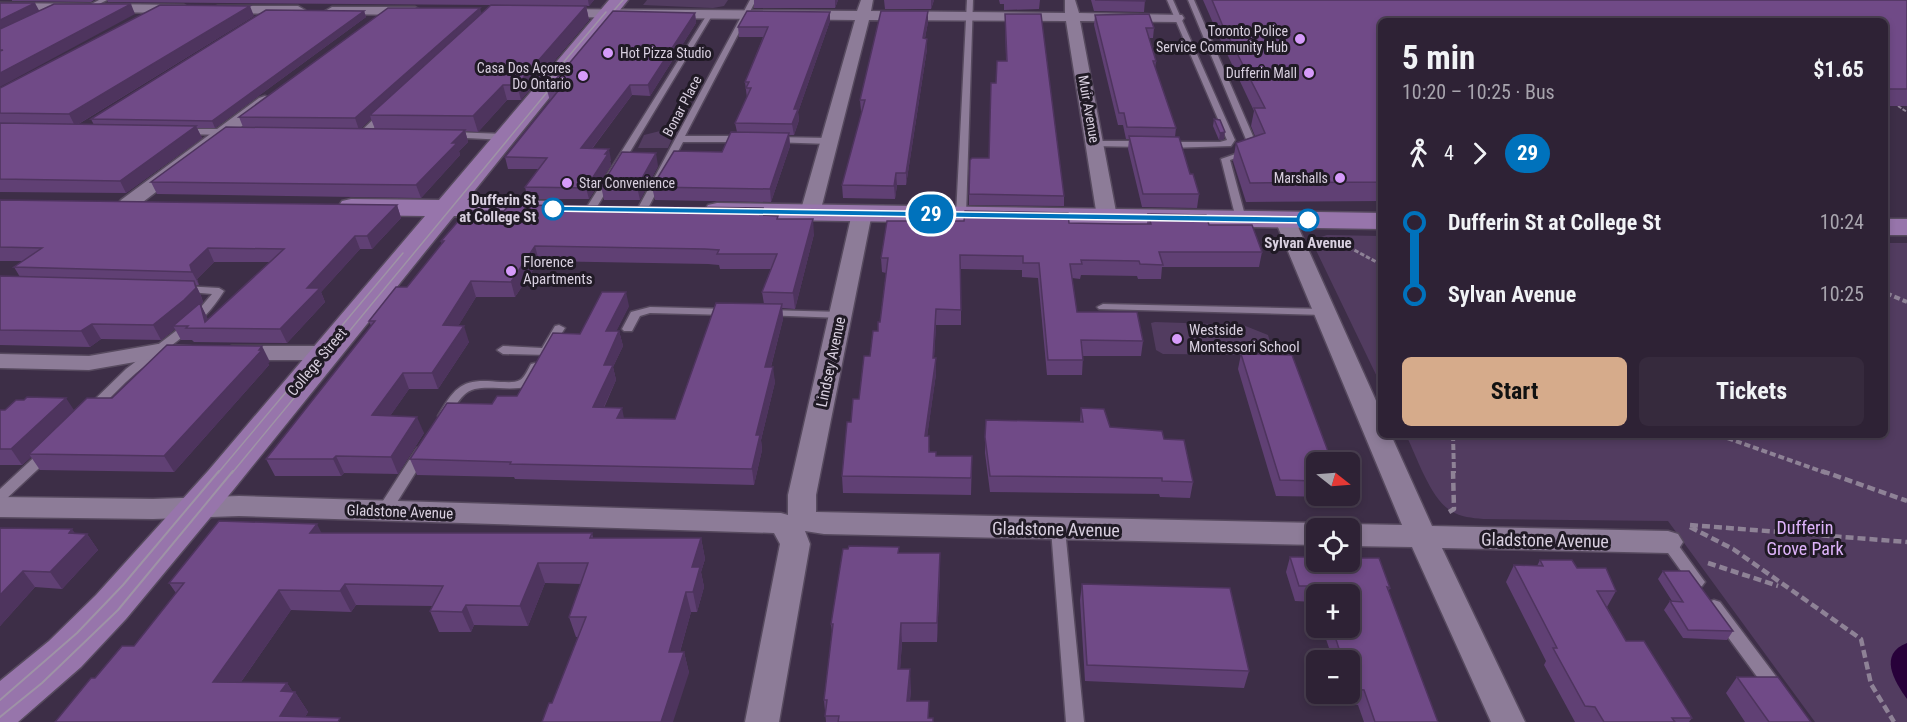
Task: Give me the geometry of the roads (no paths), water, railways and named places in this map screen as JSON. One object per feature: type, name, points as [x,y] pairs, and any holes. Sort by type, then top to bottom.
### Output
[{"type":"main road","name":"College Street","points":[[0,709],[89,631],[198,507],[613,7]]},
{"type":"main road","points":[[116,204],[163,204]]},
{"type":"main road","points":[[330,206],[1378,221]]},
{"type":"main road","points":[[1888,227],[1907,227]]},
{"type":"street","points":[[243,10],[260,0]]},
{"type":"street","name":"Muir Avenue","points":[[1070,0],[1107,217]]},
{"type":"street","points":[[538,13],[613,7],[710,14],[865,8],[969,16],[1177,18]]},
{"type":"street","points":[[0,8],[424,10]]},
{"type":"street","points":[[810,213],[865,8]]},
{"type":"street","points":[[132,25],[161,9]]},
{"type":"street","points":[[361,30],[386,11]]},
{"type":"street","points":[[116,204],[229,133],[278,92]]},
{"type":"street","name":"Lindsey Avenue","points":[[762,722],[794,554],[797,524],[862,213]]},
{"type":"street","points":[[1285,220],[1324,312],[1378,418]]},
{"type":"street","points":[[0,361],[89,363],[158,351],[324,353]]},
{"type":"street","points":[[1388,438],[1433,526],[1508,722]]},
{"type":"street","name":"Gladstone Avenue","points":[[0,507],[384,510],[453,514],[774,521],[786,526],[797,524],[804,518],[819,524],[1306,534]]},
{"type":"street","name":"Gladstone Avenue","points":[[1360,534],[1433,526],[1677,533]]},
{"type":"lane","points":[[87,8],[104,0]]},
{"type":"lane","name":"Bonar Place","points":[[665,211],[681,139],[753,0]]},
{"type":"lane","points":[[961,215],[970,0]]},
{"type":"lane","points":[[1163,144],[1220,145],[1228,144],[1231,140],[1170,0]]},
{"type":"lane","points":[[1191,0],[1255,150],[1225,159],[1241,219]]},
{"type":"lane","points":[[43,17],[62,8]]},
{"type":"lane","points":[[255,20],[271,10]]},
{"type":"lane","points":[[590,210],[710,14]]},
{"type":"lane","points":[[1177,18],[1199,18]]},
{"type":"lane","points":[[362,135],[396,103]]},
{"type":"lane","points":[[174,132],[229,133]]},
{"type":"lane","points":[[351,135],[373,135]]},
{"type":"lane","points":[[439,135],[505,137]]},
{"type":"lane","points":[[681,139],[759,140]]},
{"type":"lane","points":[[770,140],[829,141]]},
{"type":"lane","points":[[1095,144],[1152,144]]},
{"type":"lane","points":[[86,415],[136,367],[212,304],[219,291],[171,289]]},
{"type":"lane","points":[[1103,307],[1324,312]]},
{"type":"lane","points":[[628,329],[636,314],[650,310],[842,315]]},
{"type":"lane","points":[[384,510],[459,392],[468,386],[479,384],[516,385],[524,382],[559,328]]},
{"type":"lane","points":[[503,350],[544,352]]},
{"type":"lane","points":[[0,497],[60,440]]},
{"type":"lane","points":[[1058,529],[1075,722]]},
{"type":"lane","points":[[1677,533],[1786,703]]},
{"type":"tram line","points":[[603,23],[623,0]]},
{"type":"tram line","points":[[546,83],[606,12]]},
{"type":"tram line","points":[[232,473],[558,79]]},
{"type":"tram line","points":[[218,473],[403,253]]},
{"type":"tram line","points":[[0,700],[77,633],[123,585],[219,471]]},
{"type":"tram line","points":[[0,717],[42,683],[118,610],[233,471]]},
{"type":"place","name":"Toronto Police Service Community Hub","points":[[1300,39]]},
{"type":"place","name":"Hot Pizza Studio","points":[[608,53]]},
{"type":"place","name":"Dufferin Mall","points":[[1309,73]]},
{"type":"place","name":"Casa Dos Açores Do Ontario","points":[[583,76]]},
{"type":"place","name":"Marshalls","points":[[1340,178]]},
{"type":"place","name":"Star Convenience","points":[[567,183]]},
{"type":"place","name":"Dufferin St at College St","points":[[553,209]]},
{"type":"place","name":"Sylvan Avenue","points":[[1308,220]]},
{"type":"place","name":"Florence Apartments","points":[[511,271]]},
{"type":"place","name":"Westside Montessori School","points":[[1177,339]]},
{"type":"park label","name":"Dufferin Grove Park","points":[[1805,537]]}]
